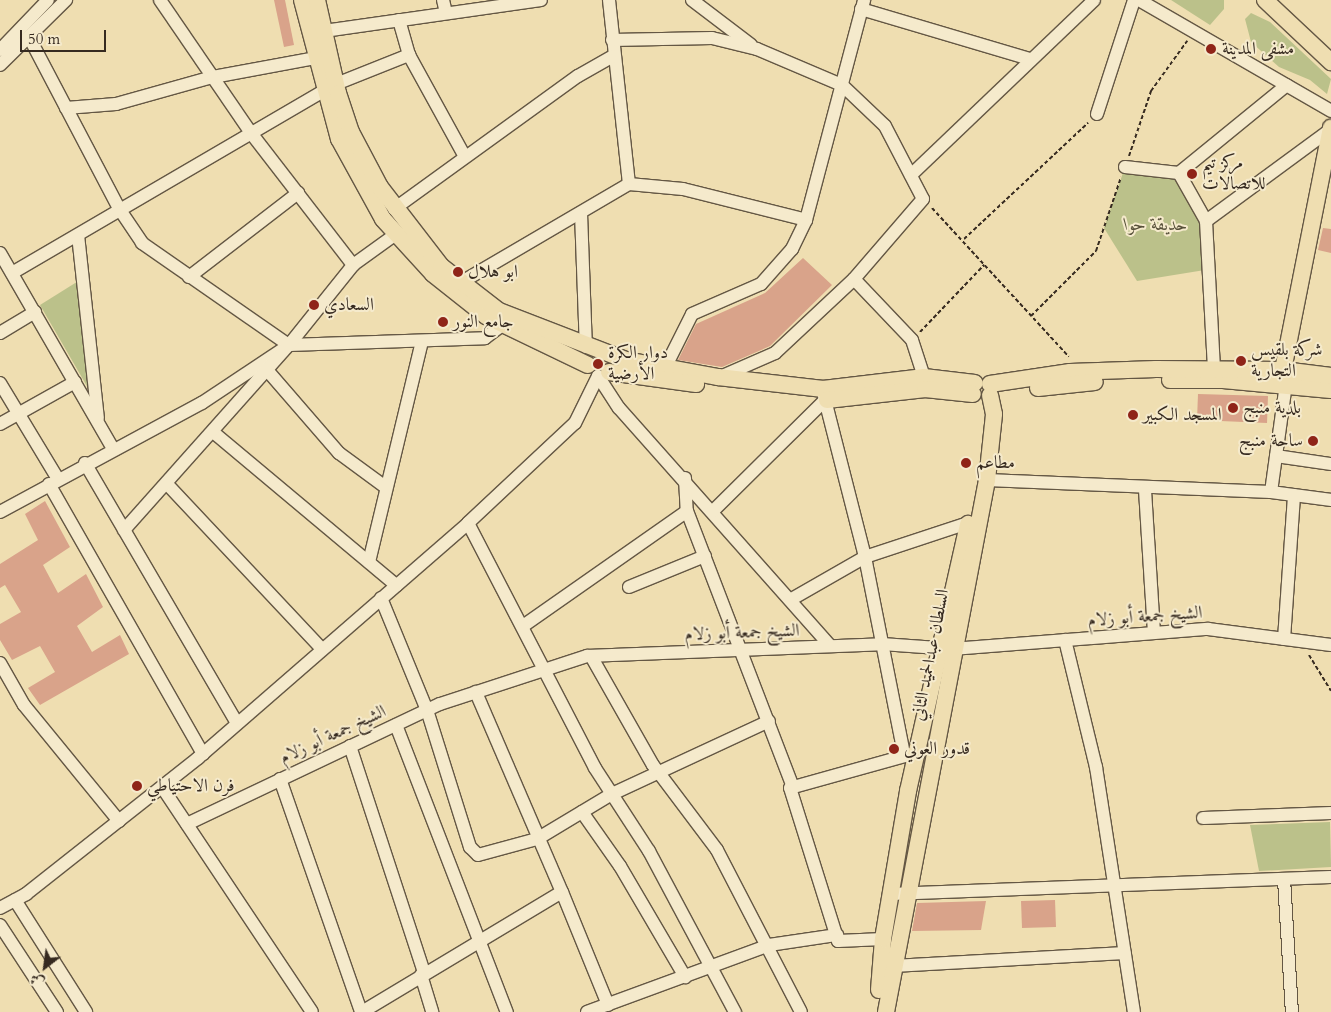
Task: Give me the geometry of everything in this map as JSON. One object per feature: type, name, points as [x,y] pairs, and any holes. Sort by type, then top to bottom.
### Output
[{"type":"main road","points":[[302,0],[316,58],[351,132],[394,210],[460,283],[518,321],[586,347],[665,368],[824,395],[924,377],[984,391],[1082,372],[1214,368],[1285,377],[1331,390]]},
{"type":"main road","points":[[317,0],[324,32],[330,88],[339,139],[396,234],[451,290],[501,326],[598,371],[824,395],[925,389],[984,391],[1157,380],[1331,376]]},
{"type":"main road","points":[[1265,0],[1331,62]]},
{"type":"main road","points":[[1285,377],[1331,129]]},
{"type":"main road","points":[[598,371],[592,354],[604,352]]},
{"type":"main road","points":[[876,1012],[882,939],[897,895],[910,754],[945,649],[987,414],[984,391]]},
{"type":"main road","name":"السلطان عبدالحميد الثاني","points":[[886,1012],[893,966],[897,895],[945,649],[986,480],[994,414],[984,391]]},
{"type":"street","points":[[0,50],[48,0]]},
{"type":"street","points":[[0,65],[66,0]]},
{"type":"street","points":[[160,0],[251,133],[353,265]]},
{"type":"street","points":[[443,0],[446,13]]},
{"type":"street","points":[[324,32],[541,0]]},
{"type":"street","points":[[609,0],[613,56],[630,184]]},
{"type":"street","points":[[692,0],[757,49]]},
{"type":"street","points":[[911,175],[1030,59],[1094,0]]},
{"type":"street","points":[[1097,114],[1134,0]]},
{"type":"street","points":[[1140,0],[1331,111]]},
{"type":"street","points":[[665,368],[692,314],[761,284],[792,249],[806,220],[863,5],[1030,59]]},
{"type":"street","points":[[400,20],[409,54],[465,157]]},
{"type":"street","points":[[29,37],[120,210],[148,249],[289,345]]},
{"type":"street","points":[[612,40],[712,38],[757,49],[842,85],[885,126],[923,199],[854,279],[775,352],[741,371],[718,377]]},
{"type":"street","points":[[12,273],[330,88],[409,54]]},
{"type":"street","points":[[394,210],[465,157],[613,56]]},
{"type":"street","points":[[66,108],[132,101],[213,77],[316,58]]},
{"type":"street","points":[[1125,167],[1179,173],[1287,85]]},
{"type":"street","points":[[1206,221],[1331,129]]},
{"type":"street","points":[[1179,173],[1206,221],[1214,368]]},
{"type":"street","points":[[460,283],[630,184],[684,189],[806,220]]},
{"type":"street","points":[[189,277],[298,193]]},
{"type":"street","points":[[581,213],[586,347]]},
{"type":"street","points":[[124,530],[289,345],[353,265],[396,234]]},
{"type":"street","points":[[78,235],[99,423]]},
{"type":"street","points":[[1,257],[35,312],[113,449]]},
{"type":"street","points":[[854,279],[912,340],[924,377]]},
{"type":"street","points":[[0,333],[35,312]]},
{"type":"street","points":[[0,512],[85,463],[202,403],[289,345],[422,342],[489,338],[501,326]]},
{"type":"street","points":[[369,562],[384,486],[422,342]]},
{"type":"street","points":[[267,370],[339,453],[384,486]]},
{"type":"street","points":[[598,371],[619,408],[685,478],[830,646]]},
{"type":"street","points":[[0,908],[14,900],[119,821],[203,754],[468,523],[575,423],[598,371]]},
{"type":"street","points":[[1271,492],[1285,377]]},
{"type":"street","points":[[0,424],[75,382]]},
{"type":"street","points":[[0,383],[203,754]]},
{"type":"street","points":[[713,511],[824,395]]},
{"type":"street","points":[[792,784],[910,754],[882,644],[866,557],[824,395]]},
{"type":"street","points":[[213,432],[396,585]]},
{"type":"street","points":[[1276,456],[1331,464]]},
{"type":"street","points":[[85,463],[237,723]]},
{"type":"street","points":[[685,478],[687,511],[792,784],[838,941],[882,939]]},
{"type":"street","points":[[986,480],[1145,490],[1271,492],[1331,500]]},
{"type":"street","points":[[166,484],[322,649]]},
{"type":"street","points":[[1145,490],[1154,632]]},
{"type":"street","points":[[1284,639],[1294,495]]},
{"type":"street","points":[[523,626],[687,511]]},
{"type":"street","points":[[468,523],[612,794],[649,851],[735,1012]]},
{"type":"street","points":[[790,600],[866,557],[968,523]]},
{"type":"street","points":[[629,587],[705,556]]},
{"type":"street","points":[[381,598],[427,710],[474,853],[537,839],[612,794],[769,721]]},
{"type":"street","name":"الشيخ جمعة أبو زلام","points":[[187,824],[427,710],[476,692],[590,656],[882,644],[945,649],[1208,629],[1331,644]]},
{"type":"street","points":[[1065,640],[1096,767],[1134,1012]]},
{"type":"street","points":[[590,656],[658,772],[717,850],[769,946],[801,1012]]},
{"type":"street","points":[[0,663],[24,705],[119,821]]},
{"type":"street","points":[[476,692],[537,839],[562,892],[608,1005]]},
{"type":"street","points":[[396,725],[478,942],[507,1012]]},
{"type":"street","points":[[350,746],[423,974],[432,1012]]},
{"type":"street","points":[[280,779],[362,1012],[562,892]]},
{"type":"street","points":[[162,787],[312,1012]]},
{"type":"street","points":[[582,812],[620,866],[685,977]]},
{"type":"street","points":[[1203,818],[1331,813]]},
{"type":"street","points":[[897,895],[1331,877]]},
{"type":"street","points":[[1284,879],[1292,1012]]},
{"type":"street","points":[[14,900],[86,1012]]},
{"type":"street","points":[[0,925],[57,1012]]},
{"type":"street","points":[[587,1012],[769,946],[837,935]]},
{"type":"street","points":[[893,966],[1125,953]]},
{"type":"path","points":[[1030,316],[1096,252],[1151,91],[1194,31]]},
{"type":"path","points":[[963,240],[1097,114]]},
{"type":"path","points":[[923,199],[963,240],[1082,372]]},
{"type":"path","points":[[912,340],[984,265]]},
{"type":"path","points":[[1302,641],[1331,691]]},
{"type":"green space","points":[[1171,0],[1224,0],[1224,9],[1210,25]]},
{"type":"green space","points":[[1251,13],[1270,22],[1331,79],[1327,94],[1310,80],[1279,67],[1251,42],[1245,19]]},
{"type":"green space","name":"حديقة حوا","points":[[1125,167],[1179,173],[1206,221],[1211,269],[1137,281],[1104,228]]},
{"type":"green space","points":[[80,280],[88,388],[40,305]]},
{"type":"green space","points":[[1330,822],[1331,867],[1259,871],[1250,825]]},
{"type":"building","points":[[274,0],[285,0],[294,45],[284,47]]},
{"type":"building","points":[[1323,228],[1331,229],[1331,253],[1318,250]]},
{"type":"building","points":[[803,258],[832,285],[770,346],[722,367],[678,360],[696,324],[765,293]]},
{"type":"building","name":"بلدية منبج","points":[[1198,394],[1268,396],[1267,423],[1197,420]]},
{"type":"building","points":[[45,501],[70,547],[43,565],[58,593],[86,574],[103,607],[77,626],[92,652],[120,635],[129,654],[40,705],[28,688],[55,672],[40,646],[12,660],[0,640],[0,624],[21,612],[5,585],[0,588],[0,564],[38,540],[25,514]]},
{"type":"building","points":[[1055,900],[1056,927],[1022,928],[1021,901]]},
{"type":"building","points":[[986,901],[981,930],[912,931],[917,903]]},
{"type":"place","name":"مشفى المدينة","points":[[1211,49]]},
{"type":"place","name":"مركز تيم للاتصالات","points":[[1192,174]]},
{"type":"place","name":"ابو هلال","points":[[458,272]]},
{"type":"place","name":"السعادي","points":[[314,305]]},
{"type":"place","name":"جامع النور","points":[[443,322]]},
{"type":"place","name":"شركة بلقيس التجارية","points":[[1241,361]]},
{"type":"place","name":"دوار الكرة الأرضية","points":[[598,364]]},
{"type":"place","name":"بلدية منبج","points":[[1233,408]]},
{"type":"place","name":"المسجد الكبير","points":[[1133,415]]},
{"type":"place","name":"ساحة منبج","points":[[1313,441]]},
{"type":"place","name":"مطاعم","points":[[966,463]]},
{"type":"place","name":"قدور العوني","points":[[894,749]]},
{"type":"place","name":"فرن الاحتياطي","points":[[137,786]]}]
